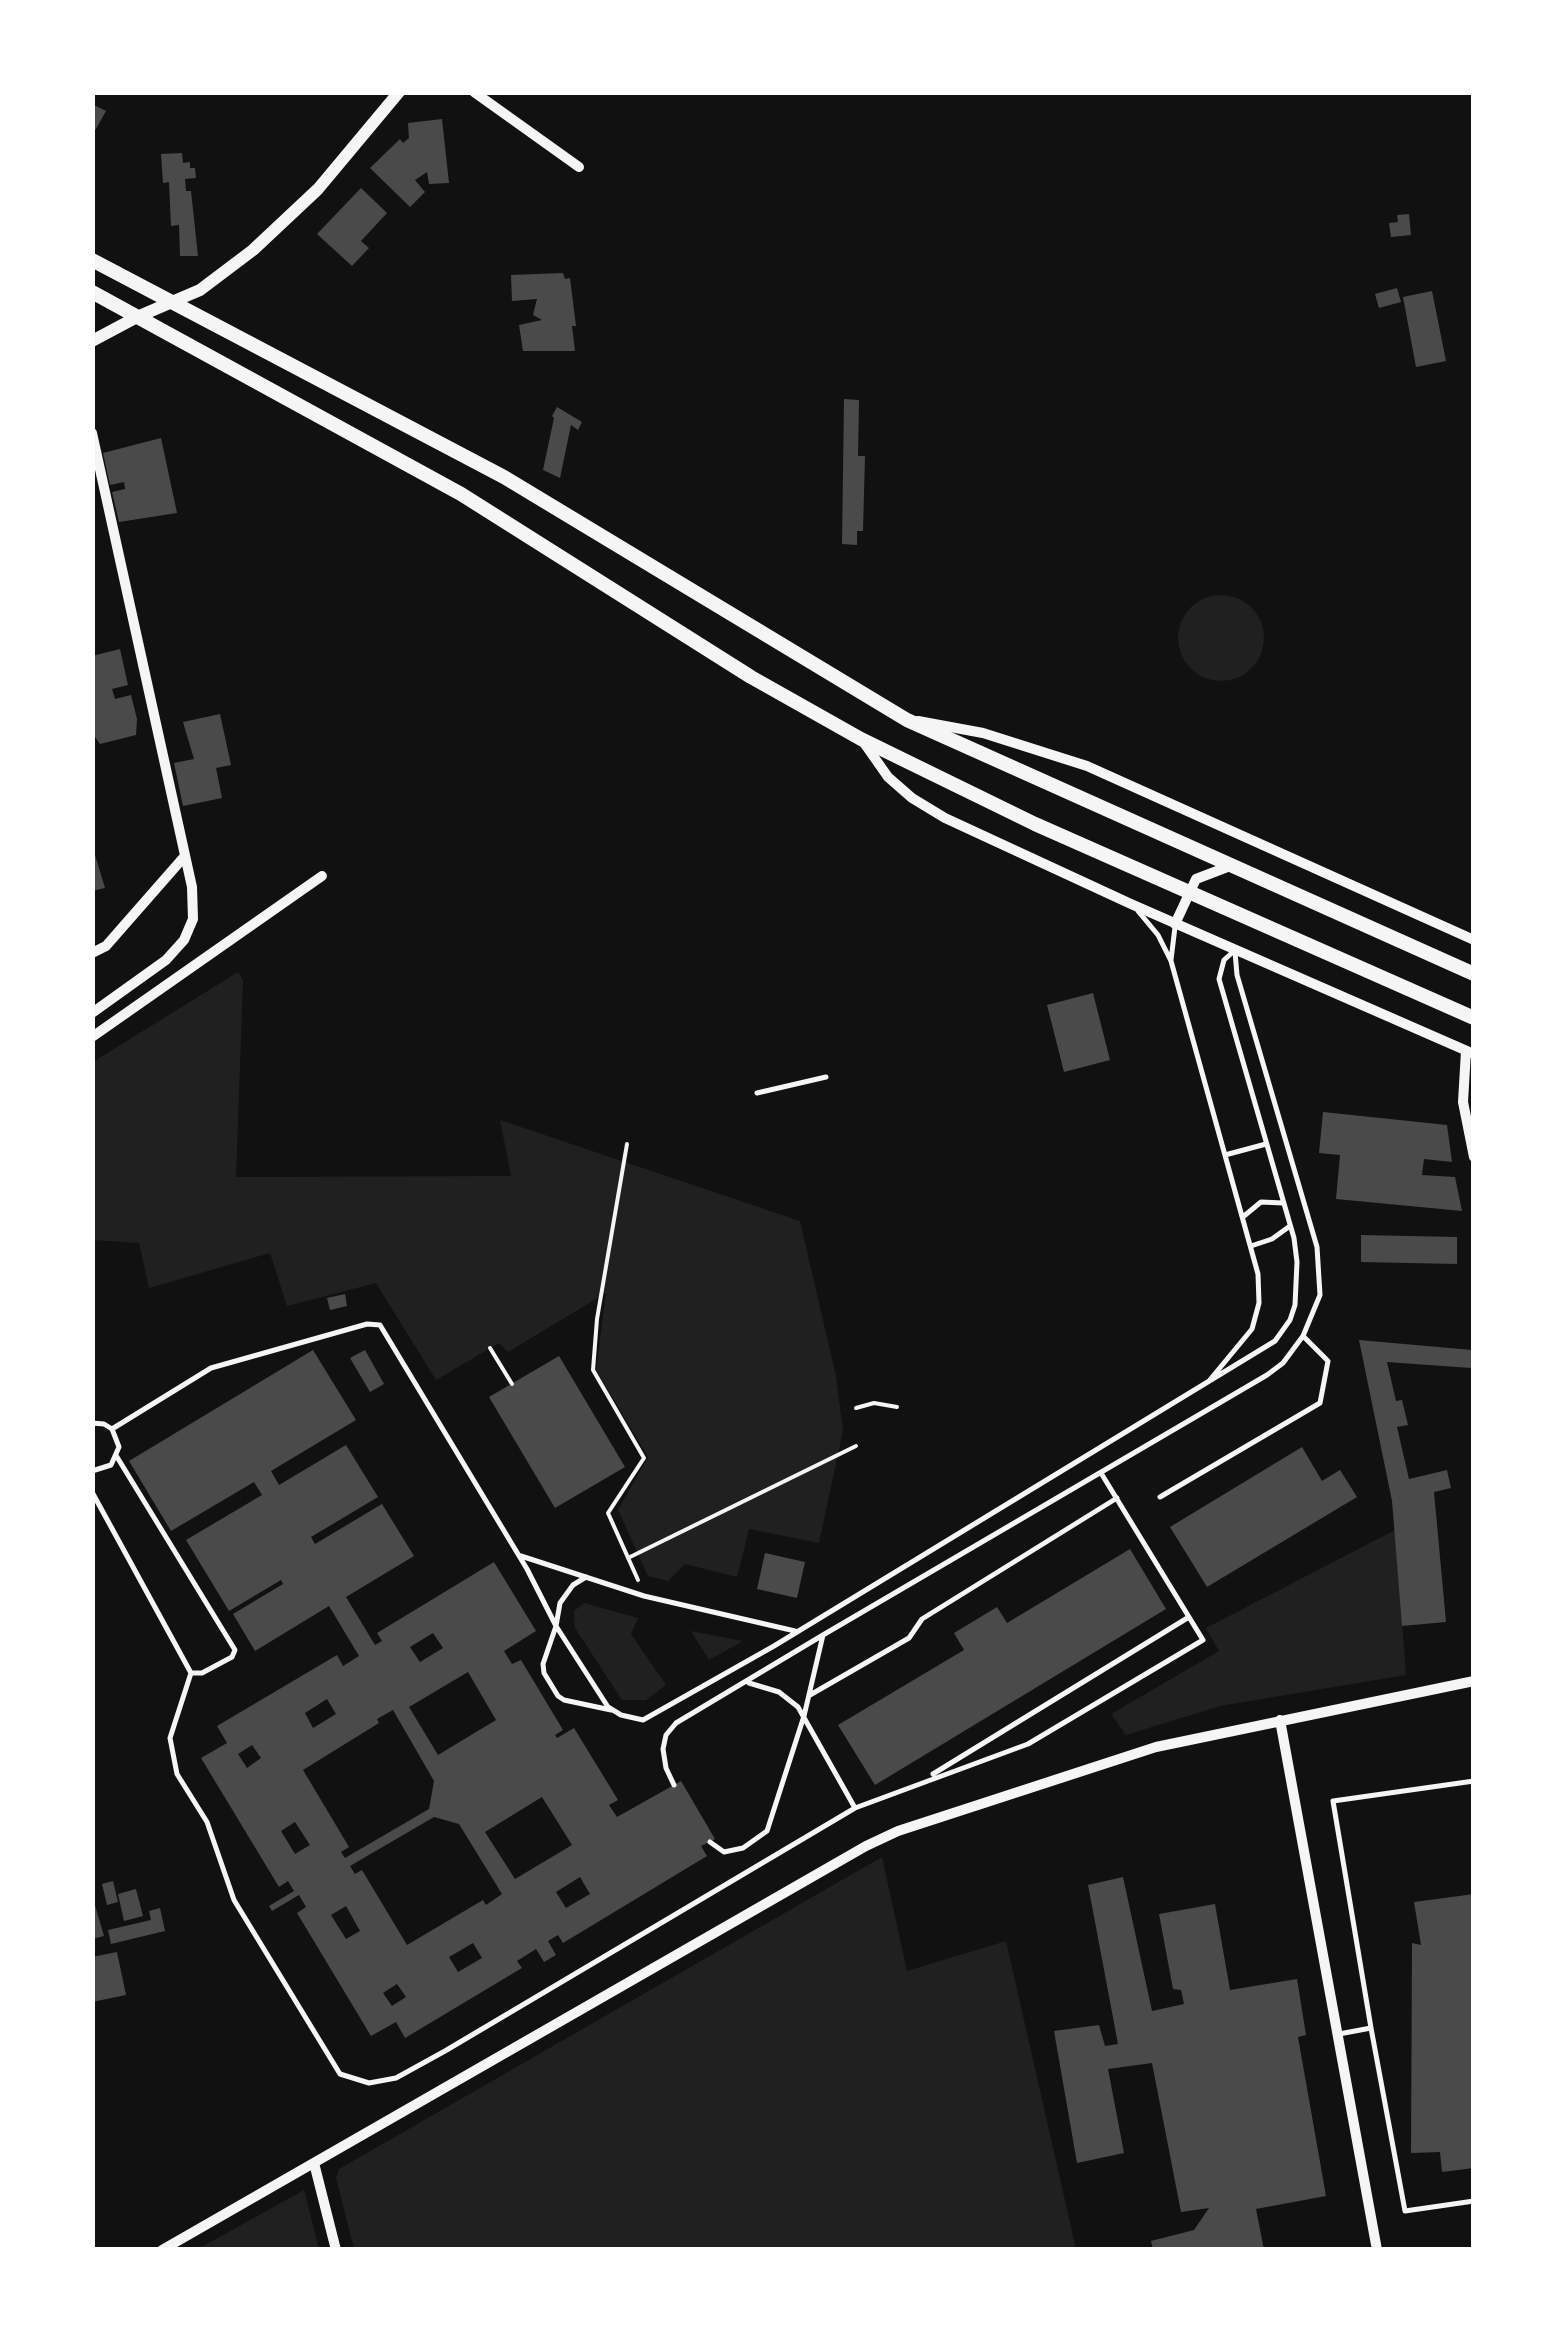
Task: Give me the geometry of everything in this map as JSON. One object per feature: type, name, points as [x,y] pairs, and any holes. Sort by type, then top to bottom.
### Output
[{"type":"main road","points":[[92,260],[534,493],[907,720],[1474,974]]},
{"type":"main road","points":[[92,292],[462,494],[751,676],[862,740],[986,802],[1474,1018]]},
{"type":"street","points":[[92,341],[211,283],[272,234],[318,189],[399,92]]},
{"type":"street","points":[[474,92],[579,167]]},
{"type":"street","points":[[92,433],[192,888],[193,919],[184,940],[166,960],[92,1012]]},
{"type":"street","points":[[907,720],[966,729],[1087,766],[1474,940]]},
{"type":"street","points":[[862,740],[888,777],[944,818],[1470,1052],[1462,1102],[1474,1157]]},
{"type":"street","points":[[92,952],[106,946],[184,857]]},
{"type":"street","points":[[1175,924],[1199,877],[1231,866]]},
{"type":"street","points":[[92,1037],[322,876]]},
{"type":"street","points":[[162,2250],[898,1830],[1156,1748],[1474,1682]]},
{"type":"street","points":[[1280,1720],[1377,2250]]},
{"type":"street","points":[[314,2163],[336,2250]]},
{"type":"lane","points":[[1132,904],[1158,935],[1170,961],[1258,1274],[1259,1303],[1252,1329],[1204,1387]]},
{"type":"lane","points":[[1170,961],[1175,924]]},
{"type":"lane","points":[[586,1578],[564,1595],[543,1664],[544,1673],[558,1696],[643,1720],[1275,1342],[1290,1320],[1298,1275],[1290,1226],[1219,979],[1224,960],[1236,949]]},
{"type":"lane","points":[[674,1785],[663,1749],[666,1735],[676,1723],[1267,1375],[1283,1363],[1303,1336],[1320,1295],[1320,1262],[1237,975],[1236,949]]},
{"type":"lane","points":[[757,1093],[826,1077]]},
{"type":"lane","points":[[1225,1154],[1267,1144]]},
{"type":"lane","points":[[1244,1216],[1261,1202],[1283,1203]]},
{"type":"lane","points":[[1251,1246],[1272,1239],[1290,1226]]},
{"type":"lane","points":[[112,1429],[211,1368],[376,1324],[383,1328],[556,1626],[608,1707],[614,1710]]},
{"type":"lane","points":[[1160,1497],[1320,1404],[1328,1360],[1303,1336]]},
{"type":"lane","points":[[92,1423],[104,1424],[118,1437],[117,1457],[234,1650],[232,1658],[191,1673]]},
{"type":"lane","points":[[92,1470],[102,1470],[117,1457]]},
{"type":"lane","points":[[92,1492],[191,1673],[170,1738],[177,1774],[206,1822],[234,1900],[340,2074],[369,2083],[396,2078],[856,1808],[1028,1744],[1203,1640],[1101,1474]]},
{"type":"lane","points":[[808,1696],[909,1638],[922,1619],[1117,1498]]},
{"type":"lane","points":[[518,1555],[644,1596],[795,1631]]},
{"type":"lane","points":[[922,1781],[1189,1617]]},
{"type":"lane","points":[[710,1842],[724,1852],[744,1848],[768,1831],[804,1716],[823,1636]]},
{"type":"lane","points":[[746,1682],[779,1692],[804,1716],[856,1808]]},
{"type":"lane","points":[[1474,1781],[1333,1801],[1405,2211],[1474,2202]]},
{"type":"lane","points":[[1336,2034],[1371,2028]]},
{"type":"path","points":[[627,1144],[597,1319],[593,1370],[644,1458],[608,1512],[644,1596]]},
{"type":"path","points":[[490,1348],[512,1384]]},
{"type":"path","points":[[856,1408],[874,1403],[896,1406]]},
{"type":"path","points":[[628,1558],[856,1446]]},
{"type":"shaded area","points":[[1221,595],[1251,608],[1264,638],[1251,668],[1221,681],[1191,668],[1178,638],[1191,608]]},
{"type":"shaded area","points":[[238,972],[243,981],[236,1177],[511,1176],[500,1120],[800,1221],[836,1376],[843,1431],[819,1543],[749,1529],[737,1577],[685,1564],[668,1581],[648,1576],[618,1510],[648,1457],[596,1370],[606,1293],[508,1352],[499,1343],[436,1380],[376,1283],[287,1306],[270,1253],[149,1288],[139,1243],[93,1240],[93,1062]]},
{"type":"shaded area","points":[[1395,1530],[1406,1675],[1220,1706],[1126,1735],[1111,1714],[1219,1651],[1206,1628]]},
{"type":"shaded area","points":[[584,1603],[638,1618],[631,1634],[666,1685],[646,1700],[622,1700],[575,1628],[574,1611]]},
{"type":"shaded area","points":[[691,1631],[743,1641],[709,1660]]},
{"type":"shaded area","points":[[882,1857],[907,1971],[1006,1941],[1076,2249],[354,2249],[336,2178],[339,2169]]},
{"type":"shaded area","points":[[304,2190],[319,2249],[198,2249]]},
{"type":"building","points":[[92,104],[106,111],[92,136]]},
{"type":"building","points":[[442,119],[449,183],[429,184],[427,172],[415,180],[425,192],[410,207],[370,168],[400,139],[403,143],[409,138],[408,123]]},
{"type":"building","points":[[182,153],[183,163],[190,162],[190,168],[195,168],[196,178],[185,179],[186,191],[191,191],[198,256],[180,256],[179,225],[171,226],[169,182],[163,183],[161,154]]},
{"type":"building","points":[[361,188],[387,213],[361,241],[369,248],[352,266],[317,234]]},
{"type":"building","points":[[1409,214],[1411,235],[1391,237],[1389,223],[1398,222],[1397,215]]},
{"type":"building","points":[[563,273],[565,279],[570,278],[575,351],[523,351],[519,325],[542,320],[533,315],[537,299],[512,301],[511,275]]},
{"type":"building","points":[[1397,288],[1401,302],[1379,308],[1375,294]]},
{"type":"building","points":[[1432,291],[1446,361],[1416,367],[1403,297]]},
{"type":"building","points":[[844,399],[859,400],[858,456],[865,456],[863,531],[857,531],[857,545],[842,544]]},
{"type":"building","points":[[557,407],[582,422],[578,430],[571,425],[560,478],[543,470]]},
{"type":"building","points":[[161,438],[177,513],[119,522],[112,492],[125,489],[124,482],[110,485],[103,453]]},
{"type":"building","points":[[120,649],[128,685],[112,689],[115,699],[131,695],[136,735],[100,744],[92,733],[92,656]]},
{"type":"building","points":[[220,714],[231,765],[216,768],[222,798],[183,806],[174,763],[194,759],[183,722]]},
{"type":"building","points":[[92,845],[105,888],[92,891]]},
{"type":"building","points":[[1093,993],[1110,1060],[1064,1072],[1047,1005]]},
{"type":"building","points":[[1323,1112],[1447,1125],[1452,1162],[1424,1159],[1422,1175],[1455,1177],[1462,1211],[1336,1199],[1340,1155],[1319,1153]]},
{"type":"building","points":[[1361,1235],[1457,1237],[1457,1264],[1361,1262]]},
{"type":"building","points":[[345,1294],[347,1306],[330,1310],[327,1298]]},
{"type":"building","points":[[1359,1340],[1472,1350],[1471,1368],[1387,1362],[1396,1401],[1402,1400],[1408,1425],[1397,1427],[1409,1479],[1447,1470],[1451,1488],[1434,1492],[1446,1622],[1402,1626],[1392,1501]]},
{"type":"building","points":[[313,1350],[356,1420],[271,1471],[279,1485],[346,1445],[378,1497],[311,1537],[315,1544],[382,1504],[414,1556],[346,1597],[375,1645],[382,1641],[377,1633],[494,1562],[536,1631],[504,1651],[512,1664],[521,1660],[563,1730],[555,1735],[557,1738],[574,1728],[618,1800],[609,1805],[617,1817],[681,1781],[715,1839],[701,1846],[707,1856],[563,1943],[558,1935],[548,1941],[556,1955],[544,1962],[536,1949],[517,1961],[522,1968],[405,2038],[396,2022],[371,2036],[297,1913],[306,1907],[299,1895],[272,1911],[269,1906],[294,1891],[288,1881],[279,1887],[201,1758],[227,1743],[217,1726],[337,1655],[343,1666],[359,1656],[329,1606],[255,1651],[233,1614],[283,1584],[281,1580],[229,1611],[186,1540],[262,1495],[254,1482],[171,1531],[129,1461]],"holes":[[[433,1633],[443,1648],[420,1662],[410,1647]],[[468,1672],[496,1720],[438,1755],[409,1707]],[[327,1699],[336,1714],[313,1728],[305,1713]],[[393,1710],[434,1781],[429,1809],[345,1858],[341,1852],[349,1847],[303,1770],[379,1723],[377,1719]],[[252,1745],[261,1758],[247,1768],[238,1754]],[[542,1797],[572,1845],[515,1879],[485,1832]],[[434,1817],[459,1824],[502,1894],[486,1905],[483,1900],[407,1945],[362,1870],[355,1874],[350,1866]],[[295,1822],[310,1845],[295,1854],[281,1831]],[[580,1877],[590,1894],[566,1908],[556,1892]],[[346,1906],[360,1931],[346,1939],[331,1915]],[[473,1943],[482,1958],[458,1972],[449,1957]],[[397,1984],[406,1997],[392,2006],[383,1993]]]},
{"type":"building","points":[[365,1350],[384,1384],[370,1392],[350,1358]]},
{"type":"building","points":[[559,1356],[625,1467],[555,1508],[489,1397]]},
{"type":"building","points":[[1302,1447],[1322,1481],[1340,1470],[1357,1497],[1207,1587],[1170,1527]]},
{"type":"building","points":[[1130,1549],[1166,1609],[875,1785],[838,1725],[964,1650],[954,1633],[997,1607],[1007,1623]]},
{"type":"building","points":[[765,1553],[805,1562],[797,1598],[757,1589]]},
{"type":"building","points":[[1123,1877],[1152,2011],[1184,2004],[1181,1990],[1173,1989],[1159,1914],[1215,1904],[1230,1990],[1297,1979],[1306,2035],[1298,2037],[1326,2196],[1256,2209],[1264,2250],[1153,2250],[1151,2241],[1194,2230],[1209,2208],[1181,2212],[1152,2063],[1108,2069],[1124,2153],[1077,2163],[1054,2031],[1099,2025],[1105,2046],[1118,2044],[1088,1885]]},
{"type":"building","points":[[113,1881],[118,1902],[107,1905],[102,1884]]},
{"type":"building","points":[[136,1889],[143,1916],[124,1921],[118,1894]]},
{"type":"building","points":[[1474,1894],[1474,2168],[1442,2172],[1440,2152],[1411,2153],[1412,1943],[1421,1945],[1414,1902]]},
{"type":"building","points":[[92,1895],[104,1936],[92,1939]]},
{"type":"building","points":[[160,1908],[165,1931],[111,1944],[108,1930],[151,1920],[149,1911]]},
{"type":"building","points":[[117,1952],[126,1995],[92,2002],[92,1957]]}]
